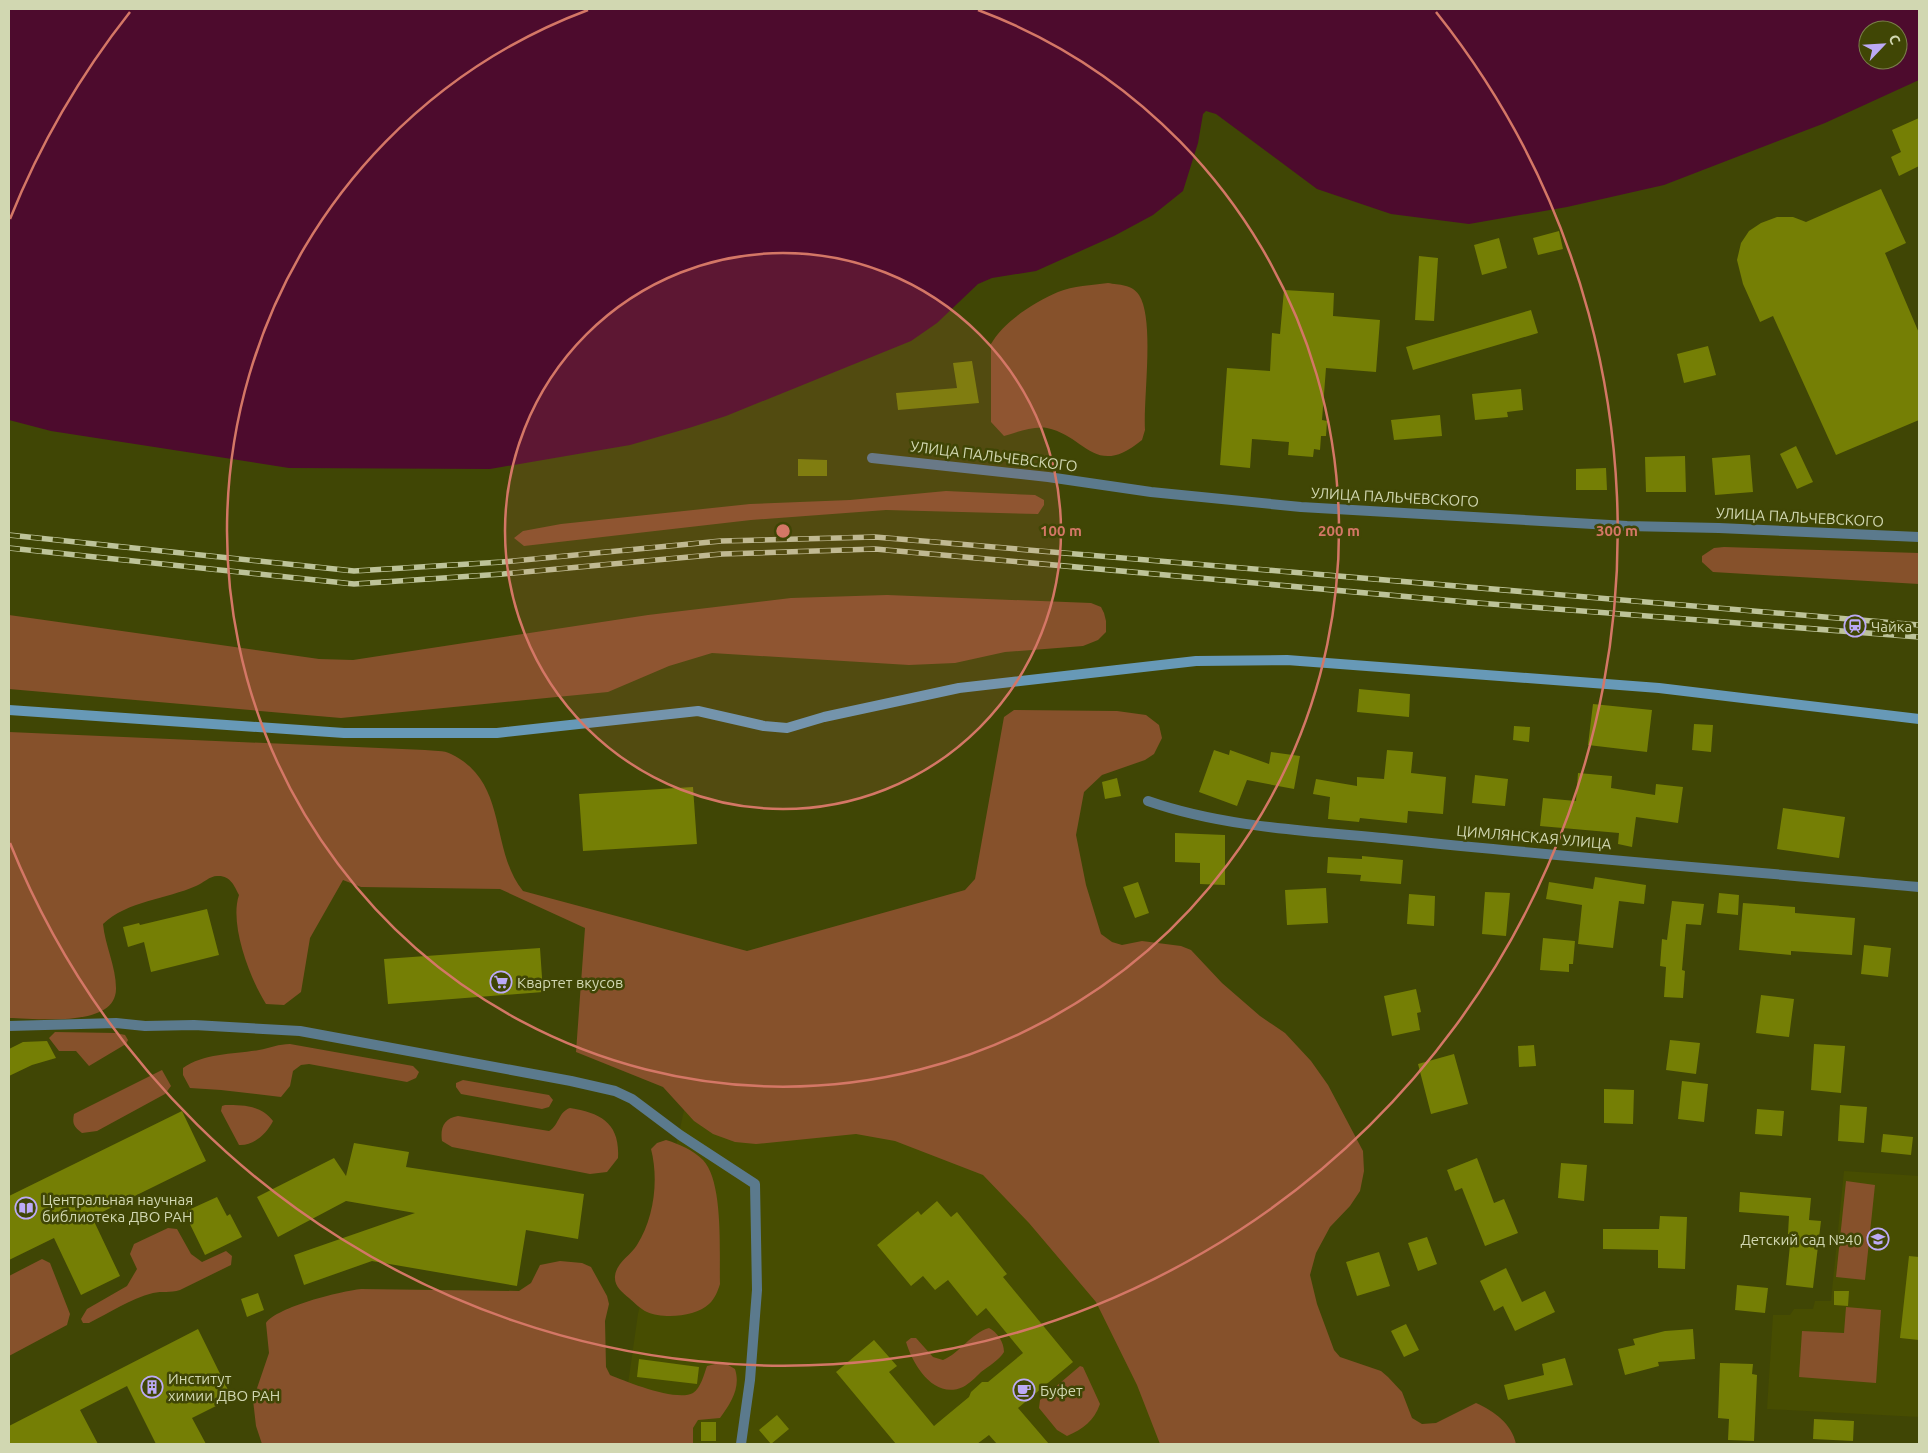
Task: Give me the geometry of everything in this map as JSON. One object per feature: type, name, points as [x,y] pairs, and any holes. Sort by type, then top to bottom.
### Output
[{"type":"main road","points":[[9,710],[344,733],[497,733],[698,711],[764,726],[787,728],[959,688],[1196,661],[1287,660],[1659,688],[1919,718]]},
{"type":"street","name":"УЛИЦА ПАЛЬЧЕВСКОГО","points":[[872,458],[1048,477],[1151,492],[1302,507],[1627,526],[1727,528],[1919,537]]},
{"type":"street","name":"ЦИМЛЯНСКАЯ УЛИЦА","points":[[1148,801],[1177,811],[1245,823],[1464,846],[1919,886]]},
{"type":"street","points":[[9,1026],[116,1023],[145,1026],[194,1025],[300,1031],[571,1081],[615,1091],[632,1099],[680,1135],[755,1184],[754,1243],[756,1290],[750,1380],[741,1444]]},
{"type":"shaded area","points":[[9,9],[1919,9],[1919,80],[1825,123],[1664,185],[1567,207],[1469,224],[1391,214],[1317,189],[1216,114],[1206,111],[1203,114],[1198,143],[1183,191],[1153,215],[1114,236],[1036,271],[992,278],[978,284],[937,323],[911,341],[726,416],[630,445],[490,469],[289,468],[51,431],[9,420]]},
{"type":"shaded area","points":[[1108,283],[1125,286],[1136,291],[1144,307],[1147,360],[1145,430],[1142,440],[1126,451],[1113,456],[1092,452],[1060,432],[1047,428],[1020,431],[1004,436],[991,422],[991,344],[1012,320],[1049,296],[1070,288]]},
{"type":"shaded area","points":[[946,491],[1035,495],[1044,500],[1044,505],[1038,514],[886,510],[751,520],[524,546],[514,538],[523,531],[561,524],[750,504],[850,500]]},
{"type":"shaded area","points":[[1714,548],[1919,553],[1919,584],[1713,572],[1702,562],[1702,556]]},
{"type":"shaded area","points":[[887,595],[1091,603],[1101,607],[1106,621],[1106,632],[1098,640],[1083,646],[1005,652],[955,663],[909,665],[712,653],[669,666],[608,692],[341,718],[9,689],[9,615],[319,659],[353,660],[648,615],[791,598]]},
{"type":"shaded area","points":[[1014,710],[1117,711],[1146,715],[1159,725],[1162,738],[1154,754],[1145,760],[1102,775],[1084,792],[1076,835],[1086,885],[1101,934],[1112,942],[1122,945],[1142,941],[1181,946],[1191,950],[1222,983],[1260,1016],[1285,1033],[1311,1061],[1328,1085],[1363,1151],[1364,1171],[1360,1191],[1350,1206],[1330,1227],[1316,1253],[1310,1275],[1317,1304],[1334,1350],[1340,1357],[1381,1371],[1402,1392],[1412,1418],[1422,1424],[1436,1423],[1476,1403],[1489,1410],[1506,1424],[1511,1430],[1516,1444],[1160,1444],[1137,1385],[1096,1302],[1029,1223],[983,1175],[895,1141],[856,1134],[756,1144],[735,1142],[713,1134],[694,1121],[663,1087],[576,1052],[585,928],[500,889],[361,887],[343,880],[310,938],[301,992],[284,1005],[266,1004],[260,993],[248,966],[239,936],[237,907],[239,895],[228,879],[214,876],[196,886],[135,905],[113,916],[103,924],[116,980],[116,988],[113,1001],[103,1010],[89,1016],[73,1018],[9,1018],[9,732],[442,751],[451,754],[469,766],[482,781],[496,817],[506,856],[513,874],[523,891],[747,951],[965,890],[975,879],[1004,717]]},
{"type":"shaded area","points":[[882,985],[1226,1444],[689,1444],[625,1405],[638,1314],[711,991]]},
{"type":"shaded area","points":[[55,1032],[116,1033],[125,1035],[128,1040],[126,1044],[89,1066],[76,1051],[59,1051],[49,1038]]},
{"type":"shaded area","points":[[290,1044],[413,1066],[419,1072],[416,1078],[407,1082],[309,1064],[301,1065],[293,1071],[290,1086],[281,1097],[190,1088],[183,1075],[183,1068],[200,1059]]},
{"type":"shaded area","points":[[162,1070],[171,1086],[165,1094],[97,1131],[82,1133],[75,1127],[74,1114]]},
{"type":"shaded area","points":[[463,1080],[549,1095],[553,1100],[549,1107],[542,1109],[461,1094],[456,1087],[456,1083]]},
{"type":"shaded area","points":[[222,1106],[257,1109],[273,1121],[267,1130],[255,1141],[239,1145],[221,1111]]},
{"type":"shaded area","points":[[570,1108],[591,1113],[612,1128],[618,1146],[618,1158],[607,1172],[590,1174],[452,1147],[442,1141],[442,1128],[446,1121],[453,1117],[458,1116],[549,1131],[555,1126],[563,1113]]},
{"type":"shaded area","points":[[666,1140],[681,1145],[695,1153],[710,1170],[719,1219],[720,1284],[715,1297],[709,1304],[696,1312],[679,1316],[662,1316],[647,1312],[621,1291],[615,1280],[618,1267],[634,1249],[643,1234],[651,1211],[655,1173],[651,1149],[657,1143]]},
{"type":"shaded area","name":"Детский сад №40","points":[[1844,1171],[1919,1176],[1919,1417],[1767,1409],[1773,1315],[1790,1315],[1794,1309],[1813,1309],[1815,1301],[1831,1301]]},
{"type":"shaded area","points":[[1846,1181],[1875,1185],[1865,1280],[1836,1277]]},
{"type":"shaded area","points":[[168,1228],[177,1229],[191,1254],[202,1262],[226,1251],[232,1256],[231,1265],[180,1290],[156,1292],[144,1296],[128,1302],[89,1323],[83,1323],[81,1319],[87,1309],[127,1286],[137,1269],[130,1254],[134,1244]]},
{"type":"shaded area","points":[[42,1259],[50,1263],[70,1314],[67,1325],[9,1356],[9,1276]]},
{"type":"shaded area","points":[[560,1261],[582,1263],[591,1267],[607,1296],[609,1304],[605,1321],[606,1367],[610,1375],[652,1390],[686,1395],[696,1391],[707,1366],[723,1362],[735,1369],[737,1383],[731,1401],[720,1418],[698,1420],[693,1428],[693,1444],[262,1444],[256,1426],[253,1400],[269,1353],[266,1323],[272,1317],[310,1301],[361,1289],[519,1291],[531,1283],[540,1265]]},
{"type":"shaded area","points":[[1846,1307],[1881,1310],[1876,1383],[1799,1377],[1802,1331],[1844,1333]]},
{"type":"shaded area","points":[[989,1328],[1000,1338],[1004,1352],[968,1384],[953,1390],[943,1389],[934,1385],[926,1378],[914,1361],[906,1342],[911,1338],[916,1338],[933,1357],[943,1360],[955,1353],[977,1334]]},
{"type":"shaded area","points":[[1080,1366],[1083,1367],[1100,1404],[1095,1415],[1087,1424],[1067,1436],[1057,1430],[1039,1408],[1040,1400]]},
{"type":"building","points":[[1919,118],[1919,166],[1899,176],[1891,157],[1901,152],[1892,130]]},
{"type":"building","points":[[1881,189],[1906,243],[1885,253],[1919,333],[1919,420],[1836,455],[1773,316],[1760,322],[1743,284],[1737,260],[1741,243],[1749,231],[1761,223],[1777,217],[1793,217],[1806,222]]},
{"type":"building","points":[[1559,231],[1563,249],[1538,255],[1533,238]]},
{"type":"building","points":[[1499,238],[1507,268],[1482,275],[1474,245]]},
{"type":"building","points":[[1419,256],[1438,258],[1434,321],[1415,320]]},
{"type":"building","points":[[1284,290],[1334,293],[1333,316],[1380,320],[1376,372],[1326,368],[1322,420],[1327,421],[1326,436],[1321,436],[1320,450],[1314,449],[1313,457],[1288,455],[1289,442],[1252,439],[1250,468],[1220,465],[1227,368],[1270,371],[1272,333],[1280,334]]},
{"type":"building","points":[[1531,310],[1538,333],[1413,370],[1406,347]]},
{"type":"building","points":[[1708,346],[1716,375],[1684,383],[1677,354]]},
{"type":"building","points":[[972,361],[979,403],[898,410],[896,393],[957,388],[953,363]]},
{"type":"building","points":[[1521,389],[1523,410],[1507,412],[1508,417],[1475,420],[1472,394]]},
{"type":"building","points":[[1440,415],[1442,436],[1394,440],[1391,420]]},
{"type":"building","points":[[1796,446],[1813,482],[1797,489],[1780,454]]},
{"type":"building","points":[[1750,455],[1753,492],[1715,495],[1712,458]]},
{"type":"building","points":[[1685,456],[1686,492],[1646,492],[1645,457]]},
{"type":"building","points":[[798,459],[827,460],[827,476],[798,476]]},
{"type":"building","points":[[1606,468],[1607,490],[1576,490],[1576,469]]},
{"type":"building","points":[[1359,689],[1410,694],[1409,717],[1357,712]]},
{"type":"building","points":[[1593,704],[1652,710],[1647,752],[1588,745]]},
{"type":"building","points":[[1694,724],[1713,725],[1711,752],[1692,750]]},
{"type":"building","points":[[1514,726],[1530,727],[1529,742],[1513,740]]},
{"type":"building","points":[[1214,750],[1229,755],[1230,750],[1269,764],[1271,752],[1300,756],[1294,789],[1247,780],[1237,806],[1199,792]]},
{"type":"building","points":[[1387,750],[1413,752],[1411,773],[1446,777],[1443,814],[1408,811],[1407,823],[1360,818],[1359,822],[1328,819],[1330,797],[1313,794],[1316,779],[1357,786],[1357,777],[1384,779]]},
{"type":"building","points":[[1578,773],[1612,776],[1611,788],[1655,795],[1656,784],[1683,787],[1678,823],[1636,817],[1632,847],[1618,844],[1619,833],[1540,826],[1543,798],[1576,801]]},
{"type":"building","points":[[1475,775],[1508,779],[1505,806],[1472,803]]},
{"type":"building","points":[[1117,778],[1121,796],[1105,799],[1102,782]]},
{"type":"building","points":[[693,787],[697,844],[583,851],[579,794]]},
{"type":"building","points":[[1783,808],[1845,817],[1839,858],[1777,849]]},
{"type":"building","points":[[1175,833],[1225,835],[1225,885],[1200,884],[1200,863],[1175,862]]},
{"type":"building","points":[[1362,856],[1403,860],[1401,884],[1360,881],[1361,875],[1327,873],[1328,857],[1362,859]]},
{"type":"building","points":[[1595,877],[1646,885],[1644,904],[1619,901],[1613,948],[1578,944],[1582,905],[1546,899],[1549,882],[1593,889]]},
{"type":"building","points":[[1138,882],[1149,913],[1135,918],[1123,887]]},
{"type":"building","points":[[1326,888],[1328,923],[1287,925],[1285,890]]},
{"type":"building","points":[[1485,892],[1510,893],[1506,936],[1482,934]]},
{"type":"building","points":[[1719,893],[1739,895],[1738,915],[1717,913]]},
{"type":"building","points":[[1409,894],[1435,896],[1434,926],[1407,924]]},
{"type":"building","points":[[1672,901],[1704,904],[1701,925],[1686,924],[1682,970],[1685,971],[1683,998],[1664,997],[1666,967],[1660,966],[1662,939],[1667,940]]},
{"type":"building","points":[[1743,903],[1795,907],[1795,913],[1855,918],[1852,955],[1791,951],[1791,955],[1739,950]]},
{"type":"building","points":[[207,909],[219,955],[151,972],[144,942],[128,947],[123,927],[139,923],[140,925]]},
{"type":"building","points":[[1543,938],[1575,941],[1573,964],[1569,964],[1569,972],[1540,970]]},
{"type":"building","points":[[1864,945],[1891,948],[1888,977],[1861,974]]},
{"type":"building","points":[[540,948],[543,992],[388,1004],[384,959]]},
{"type":"building","points":[[1416,989],[1421,1012],[1417,1013],[1420,1030],[1392,1036],[1384,996]]},
{"type":"building","points":[[1761,995],[1794,999],[1789,1037],[1756,1033]]},
{"type":"building","points":[[1670,1040],[1700,1043],[1696,1074],[1666,1070]]},
{"type":"building","points":[[47,1041],[56,1058],[32,1065],[9,1076],[9,1049],[23,1042]]},
{"type":"building","points":[[1814,1044],[1845,1046],[1841,1093],[1811,1090]]},
{"type":"building","points":[[1534,1045],[1536,1066],[1519,1067],[1518,1046]]},
{"type":"building","points":[[1454,1054],[1468,1104],[1431,1114],[1418,1064]]},
{"type":"building","points":[[1682,1081],[1708,1084],[1704,1122],[1678,1119]]},
{"type":"building","points":[[1604,1089],[1634,1090],[1633,1124],[1604,1123]]},
{"type":"building","points":[[1840,1105],[1867,1107],[1864,1143],[1838,1141]]},
{"type":"building","points":[[1757,1109],[1784,1111],[1782,1136],[1755,1134]]},
{"type":"building","points":[[182,1111],[206,1161],[92,1217],[120,1276],[81,1295],[54,1238],[9,1260],[9,1196]]},
{"type":"building","points":[[1883,1134],[1913,1137],[1911,1155],[1881,1152]]},
{"type":"building","points":[[354,1143],[409,1152],[406,1167],[584,1194],[578,1239],[526,1230],[517,1286],[372,1261],[304,1285],[294,1255],[415,1213],[346,1201],[278,1237],[257,1197],[334,1158],[346,1176]]},
{"type":"building","points":[[1477,1158],[1494,1203],[1504,1199],[1518,1233],[1485,1246],[1462,1188],[1455,1191],[1447,1170]]},
{"type":"building","points":[[1561,1163],[1587,1165],[1584,1201],[1558,1198]]},
{"type":"building","points":[[1740,1192],[1811,1198],[1809,1220],[1821,1221],[1813,1288],[1786,1285],[1791,1235],[1788,1234],[1789,1216],[1739,1212]]},
{"type":"building","points":[[217,1197],[227,1216],[230,1214],[242,1237],[205,1255],[184,1212]]},
{"type":"building","points":[[937,1201],[951,1217],[957,1212],[1007,1274],[1003,1277],[1073,1362],[1018,1408],[1049,1444],[997,1444],[989,1435],[977,1444],[896,1444],[836,1372],[874,1340],[897,1366],[889,1372],[934,1426],[969,1397],[971,1392],[982,1382],[988,1382],[1023,1353],[986,1308],[977,1316],[948,1280],[935,1290],[923,1276],[911,1286],[877,1245],[918,1211],[921,1215]]},
{"type":"building","points":[[1660,1216],[1687,1217],[1685,1269],[1658,1268],[1658,1250],[1603,1249],[1603,1229],[1659,1229]]},
{"type":"building","points":[[1427,1237],[1437,1264],[1418,1271],[1408,1243]]},
{"type":"building","points":[[1379,1252],[1390,1286],[1357,1296],[1346,1262]]},
{"type":"building","points":[[1909,1256],[1919,1257],[1919,1340],[1900,1338]]},
{"type":"building","points":[[1506,1268],[1522,1302],[1545,1291],[1555,1312],[1515,1331],[1503,1306],[1494,1311],[1480,1281]]},
{"type":"building","points":[[1737,1285],[1768,1288],[1765,1313],[1735,1310]]},
{"type":"building","points":[[1834,1291],[1849,1291],[1848,1306],[1834,1305]]},
{"type":"building","points":[[258,1293],[264,1310],[247,1317],[241,1299]]},
{"type":"building","points":[[1406,1324],[1419,1350],[1404,1357],[1391,1331]]},
{"type":"building","name":"Институт химии ДВО РАН","points":[[198,1329],[232,1398],[192,1418],[206,1444],[156,1444],[127,1386],[80,1410],[98,1444],[9,1444],[9,1426]]},
{"type":"building","points":[[1693,1329],[1695,1359],[1658,1362],[1659,1366],[1625,1375],[1618,1349],[1635,1345],[1633,1339],[1665,1331]]},
{"type":"building","points":[[1565,1358],[1573,1385],[1508,1400],[1504,1385],[1544,1375],[1542,1364]]},
{"type":"building","points":[[639,1359],[699,1367],[697,1384],[637,1377]]},
{"type":"building","points":[[1720,1363],[1753,1364],[1752,1374],[1757,1375],[1754,1441],[1728,1440],[1729,1419],[1718,1418]]},
{"type":"building","points":[[777,1415],[789,1429],[771,1444],[759,1430]]},
{"type":"building","points":[[1814,1419],[1854,1421],[1853,1441],[1813,1439]]},
{"type":"building","points":[[701,1422],[716,1422],[716,1441],[701,1441]]},
{"type":"railway","points":[[9,535],[354,571],[502,562],[721,541],[875,537],[1919,625]]},
{"type":"railway","points":[[9,548],[354,584],[503,574],[722,554],[875,549],[1478,603],[1919,637]]},
{"type":"place","name":"Чайка","points":[[1855,626]]},
{"type":"place","name":"Квартет вкусов","points":[[501,982]]},
{"type":"place","name":"Центральная научная библиотека ДВО РАН","points":[[26,1208]]},
{"type":"place","name":"Детский сад №40","points":[[1878,1239]]},
{"type":"place","name":"Институт химии ДВО РАН","points":[[152,1387]]},
{"type":"place","name":"Буфет","points":[[1024,1390]]}]
